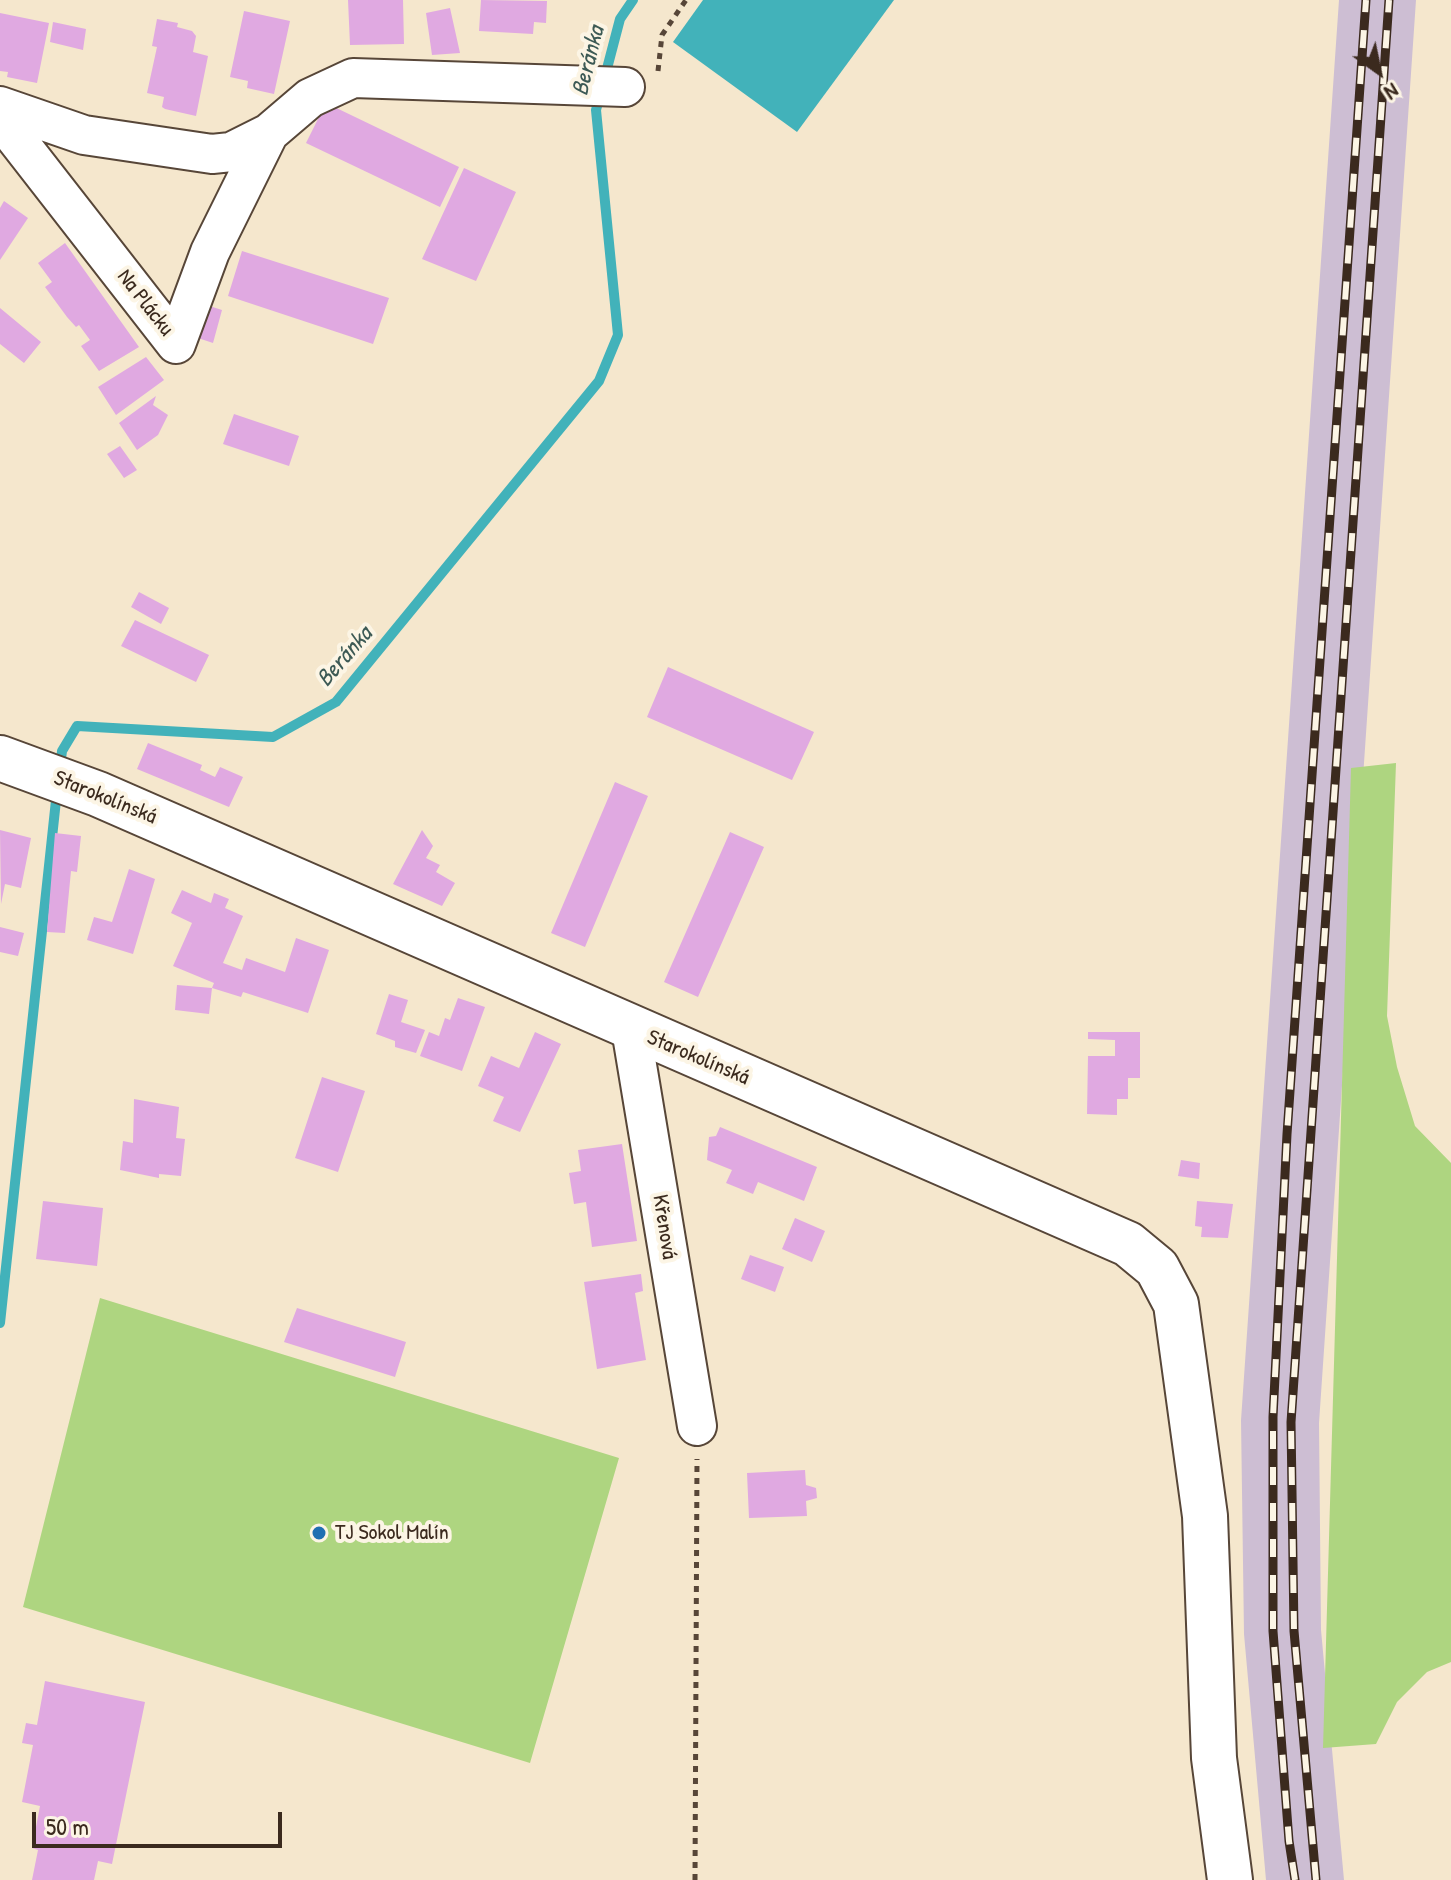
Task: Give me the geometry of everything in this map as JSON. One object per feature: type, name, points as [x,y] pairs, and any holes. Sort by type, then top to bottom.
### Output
[{"type":"street","name":"Na Plácku","points":[[0,106],[84,135],[212,154],[231,152],[269,133],[310,98],[353,78],[580,86],[641,84]]},
{"type":"street","name":"Na Plácku","points":[[0,118],[176,344],[210,252],[269,133]]},
{"type":"street","name":"Starokolínská","points":[[18,765],[80,787],[1128,1244],[1157,1268],[1176,1304],[1205,1516],[1214,1758],[1230,1880]]},
{"type":"street","name":"Křenová","points":[[631,1029],[697,1426]]},
{"type":"path","points":[[641,84],[662,35],[686,0]]},
{"type":"path","points":[[695,1880],[697,1426]]},
{"type":"shaded area","points":[[1339,0],[1416,0],[1319,1423],[1321,1630],[1344,1880],[1266,1880],[1244,1634],[1241,1420]]},
{"type":"green space","points":[[1396,763],[1387,1016],[1397,1067],[1415,1126],[1451,1163],[1451,1662],[1427,1672],[1397,1702],[1376,1744],[1323,1748],[1351,768]]},
{"type":"green space","name":"TJ Sokol Malín","points":[[100,1298],[619,1458],[530,1763],[23,1607]]},
{"type":"water","points":[[703,0],[894,0],[797,132],[673,42]]},
{"type":"building","points":[[348,0],[403,0],[404,44],[350,45]]},
{"type":"building","points":[[481,0],[547,1],[546,23],[534,22],[533,34],[479,31]]},
{"type":"building","points":[[450,8],[460,53],[432,55],[426,13]]},
{"type":"building","points":[[244,11],[290,21],[274,94],[247,88],[248,81],[230,77]]},
{"type":"building","points":[[0,13],[49,23],[37,83],[7,77],[8,72],[0,71]]},
{"type":"building","points":[[157,19],[178,23],[177,27],[192,31],[196,36],[193,52],[208,56],[196,116],[165,109],[162,107],[164,97],[147,93],[157,47],[152,46]]},
{"type":"building","points":[[53,22],[86,29],[83,50],[50,42]]},
{"type":"building","points":[[326,103],[459,167],[440,207],[306,143]]},
{"type":"building","points":[[464,168],[516,192],[476,281],[422,259]]},
{"type":"building","points":[[4,201],[28,218],[0,260],[0,208]]},
{"type":"building","points":[[65,243],[139,347],[99,371],[81,346],[90,340],[79,325],[76,327],[67,317],[45,287],[52,282],[38,263]]},
{"type":"building","points":[[242,251],[389,298],[373,344],[228,296]]},
{"type":"building","points":[[200,303],[222,310],[213,343],[189,335]]},
{"type":"building","points":[[0,308],[41,342],[24,363],[0,344]]},
{"type":"building","points":[[146,357],[164,380],[116,415],[98,387]]},
{"type":"building","points":[[156,396],[153,405],[168,415],[158,435],[137,450],[119,423]]},
{"type":"building","points":[[234,414],[299,436],[289,466],[223,444]]},
{"type":"building","points":[[120,446],[137,470],[124,478],[107,454]]},
{"type":"building","points":[[139,592],[169,608],[161,624],[131,607]]},
{"type":"building","points":[[135,620],[209,655],[196,682],[121,646]]},
{"type":"building","points":[[668,667],[814,732],[792,780],[647,717]]},
{"type":"building","points":[[148,743],[202,765],[200,770],[215,777],[220,767],[243,777],[229,807],[137,769]]},
{"type":"building","points":[[615,782],[648,796],[585,947],[551,933]]},
{"type":"building","points":[[0,830],[31,838],[21,888],[5,884],[1,904]]},
{"type":"building","points":[[422,830],[433,846],[426,858],[440,865],[436,872],[455,883],[442,906],[393,884]]},
{"type":"building","points":[[730,832],[764,847],[698,997],[664,982]]},
{"type":"building","points":[[55,833],[81,836],[77,872],[71,871],[65,933],[47,932]]},
{"type":"building","points":[[129,869],[155,879],[133,954],[87,940],[94,917],[112,922]]},
{"type":"building","points":[[182,890],[211,903],[214,893],[229,899],[225,908],[243,916],[223,963],[242,970],[246,958],[285,972],[296,938],[329,950],[308,1013],[243,992],[241,997],[212,988],[214,983],[173,966],[192,923],[171,913]]},
{"type":"building","points":[[0,927],[24,933],[18,956],[0,952]]},
{"type":"building","points":[[177,985],[212,988],[209,1014],[175,1010]]},
{"type":"building","points":[[389,994],[408,1000],[401,1022],[425,1030],[416,1053],[395,1047],[395,1041],[376,1034]]},
{"type":"building","points":[[458,998],[485,1007],[462,1071],[420,1056],[429,1032],[439,1036],[445,1018],[450,1020]]},
{"type":"building","points":[[535,1032],[561,1044],[520,1132],[493,1121],[504,1097],[478,1086],[491,1056],[519,1068]]},
{"type":"building","points":[[1088,1032],[1140,1032],[1140,1078],[1128,1078],[1128,1099],[1117,1099],[1117,1115],[1087,1114],[1088,1056],[1115,1056],[1115,1040],[1088,1039]]},
{"type":"building","points":[[322,1077],[365,1091],[338,1172],[295,1158]]},
{"type":"building","points":[[134,1099],[179,1107],[176,1138],[185,1139],[181,1176],[159,1174],[159,1178],[120,1170],[123,1141],[133,1143]]},
{"type":"building","points":[[720,1127],[817,1167],[804,1201],[758,1182],[753,1194],[726,1183],[732,1170],[707,1160],[709,1137],[716,1136]]},
{"type":"building","points":[[622,1144],[637,1241],[592,1247],[586,1202],[574,1204],[569,1173],[581,1171],[578,1150]]},
{"type":"building","points":[[1181,1160],[1200,1163],[1199,1179],[1178,1176]]},
{"type":"building","points":[[43,1201],[103,1208],[97,1266],[36,1259]]},
{"type":"building","points":[[1197,1201],[1233,1204],[1228,1238],[1201,1237],[1202,1227],[1195,1226]]},
{"type":"building","points":[[795,1218],[825,1231],[812,1262],[782,1249]]},
{"type":"building","points":[[750,1255],[784,1267],[775,1292],[741,1279]]},
{"type":"building","points":[[641,1274],[643,1291],[635,1293],[646,1360],[597,1369],[584,1282]]},
{"type":"building","points":[[297,1308],[406,1342],[395,1377],[284,1342]]},
{"type":"building","points":[[805,1470],[806,1485],[816,1488],[817,1498],[806,1501],[807,1516],[749,1518],[747,1473]]},
{"type":"building","points":[[45,1681],[145,1702],[112,1864],[98,1861],[94,1880],[32,1880],[38,1850],[32,1848],[40,1806],[22,1802],[33,1745],[22,1743],[26,1723],[37,1725]]},
{"type":"waterway","name":"Beránka","points":[[604,80],[620,19],[633,0]]},
{"type":"waterway","name":"Beránka","points":[[60,767],[62,751],[77,726],[273,737],[336,702],[599,381],[618,335],[596,110],[600,95]]},
{"type":"waterway","name":"Beránka","points":[[0,1323],[57,791]]},
{"type":"railway","points":[[1295,1880],[1289,1841],[1273,1631],[1273,1417],[1287,1134],[1366,0]]},
{"type":"railway","points":[[1316,1880],[1294,1631],[1291,1422],[1389,0]]},
{"type":"place","name":"TJ Sokol Malín","points":[[319,1533]]}]
